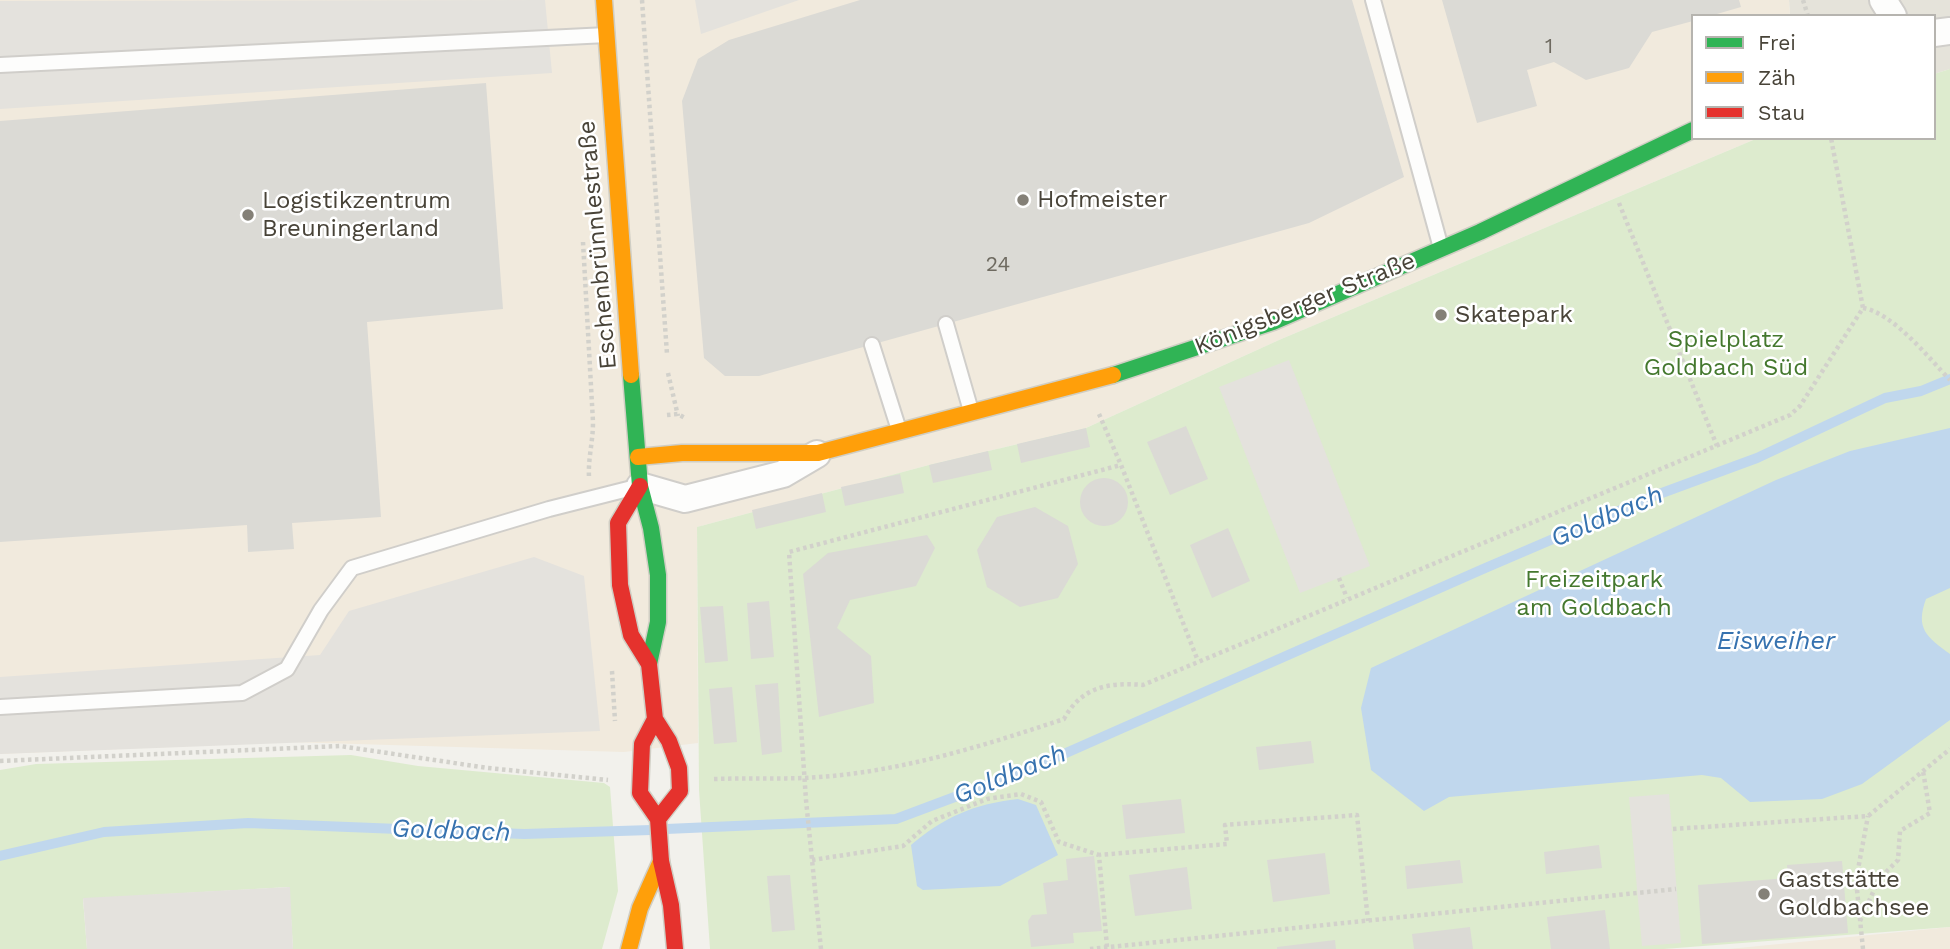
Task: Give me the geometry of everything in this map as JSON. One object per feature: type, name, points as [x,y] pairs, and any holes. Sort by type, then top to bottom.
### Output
[{"type":"street","name":"Eschenbrünnlestraße","points":[[604,0],[609,99],[640,486],[651,518],[659,625],[649,664],[655,719],[669,741],[679,785]]},
{"type":"street","name":"Königsberger Straße","points":[[638,457],[682,453],[818,453],[972,416],[1085,384],[1238,335],[1441,249],[1691,131]]},
{"type":"street","name":"Königsberger Straße","points":[[640,486],[685,499],[783,474],[818,453]]},
{"type":"street","name":"Eschenbrünnlestraße","points":[[640,486],[618,523],[620,585],[631,635],[649,664]]},
{"type":"street","name":"Eschenbrünnlestraße","points":[[640,788],[642,744],[655,719]]},
{"type":"street","points":[[658,819],[679,785]]},
{"type":"street","points":[[640,788],[658,819],[661,861],[671,905],[675,949]]},
{"type":"street","points":[[629,949],[640,908],[661,861]]},
{"type":"lane","points":[[1373,0],[1441,249]]},
{"type":"lane","points":[[0,65],[607,35]]},
{"type":"lane","points":[[946,324],[972,416]]},
{"type":"lane","points":[[872,345],[900,432]]},
{"type":"lane","points":[[0,707],[242,693],[287,670],[321,610],[352,568],[590,498],[640,486]]},
{"type":"path","points":[[642,0],[667,356]]},
{"type":"path","points":[[679,785],[806,778],[911,763],[1010,737],[1064,719],[1073,702],[1113,683],[1143,685],[1790,415],[1800,406],[1863,308],[1831,140]]},
{"type":"path","points":[[1606,171],[1717,446]]},
{"type":"path","points":[[582,230],[593,422],[593,441],[588,455],[590,498]]},
{"type":"path","points":[[1863,308],[1877,310],[1950,380]]},
{"type":"path","points":[[668,369],[678,414]]},
{"type":"path","points":[[1085,384],[1121,465],[1198,661]]},
{"type":"path","points":[[821,949],[806,800],[789,552],[1121,465]]},
{"type":"path","points":[[1339,578],[1347,598]]},
{"type":"path","points":[[611,660],[615,729]]},
{"type":"path","points":[[0,761],[340,746],[488,768],[605,779],[640,788]]},
{"type":"path","points":[[1673,829],[1868,816],[1950,749]]},
{"type":"path","points":[[1860,921],[1879,879],[1898,860],[1900,831],[1930,813],[1923,771]]},
{"type":"path","points":[[812,860],[903,846],[932,821],[987,799],[1021,794],[1041,802],[1059,842],[1100,855],[1227,844],[1225,825],[1357,815],[1368,921]]},
{"type":"path","points":[[1863,949],[1856,880],[1868,816]]},
{"type":"path","points":[[1100,855],[1108,947]]},
{"type":"path","points":[[1090,949],[1676,889]]},
{"type":"shaded area","points":[[0,0],[1789,0],[1790,14],[1691,14],[1691,140],[1753,140],[1279,340],[1086,428],[929,465],[697,527],[698,743],[624,752],[289,742],[0,754]]},
{"type":"shaded area","points":[[545,0],[552,73],[0,109],[0,1]]},
{"type":"shaded area","points":[[695,0],[799,0],[701,34]]},
{"type":"shaded area","points":[[1789,0],[1950,0],[1950,69],[1936,73],[1936,14],[1790,14]]},
{"type":"shaded area","points":[[1289,360],[1370,566],[1300,593],[1219,387]]},
{"type":"shaded area","points":[[534,557],[584,576],[600,731],[0,754],[0,677],[320,655],[349,611]]},
{"type":"shaded area","points":[[1669,794],[1681,943],[1642,946],[1629,797]]},
{"type":"shaded area","points":[[290,887],[293,949],[87,949],[83,898]]},
{"type":"shaded area","points":[[1950,927],[1950,949],[1729,949]]},
{"type":"green space","name":"Freizeitpark am Goldbach","points":[[1950,69],[1950,927],[1664,949],[710,949],[699,790],[697,527],[929,465],[1086,428],[1279,340],[1753,140],[1936,140],[1936,73]]},
{"type":"green space","points":[[351,755],[418,766],[604,783],[610,787],[618,891],[602,949],[293,949],[289,887],[83,899],[87,949],[0,949],[0,770],[36,764]]},
{"type":"water","name":"Eisweiher","points":[[1950,428],[1950,588],[1926,599],[1922,618],[1929,637],[1950,654],[1950,720],[1862,784],[1822,799],[1750,802],[1721,778],[1702,775],[1449,797],[1424,811],[1371,770],[1361,708],[1371,668],[1776,480],[1850,451]]},
{"type":"water","points":[[1018,799],[1036,805],[1058,855],[1000,886],[923,890],[917,886],[911,845],[960,813],[987,804]]},
{"type":"building","name":"Hofmeister","points":[[860,0],[1352,0],[1404,177],[1309,223],[759,376],[725,376],[704,358],[682,101],[698,59],[729,40]]},
{"type":"building","points":[[1442,0],[1739,0],[1741,7],[1717,14],[1691,14],[1691,22],[1652,32],[1629,68],[1586,80],[1554,62],[1527,70],[1537,106],[1477,123]]},
{"type":"building","name":"Logistikzentrum Breuningerland","points":[[486,83],[503,309],[367,322],[381,517],[292,523],[294,549],[248,552],[247,525],[0,542],[0,121]]},
{"type":"building","points":[[1186,426],[1208,479],[1170,495],[1147,442]]},
{"type":"building","points":[[1086,428],[1090,447],[1021,463],[1017,444]]},
{"type":"building","points":[[988,451],[992,470],[933,483],[929,465]]},
{"type":"building","points":[[900,474],[904,493],[845,506],[841,487]]},
{"type":"building","points":[[1104,478],[1121,485],[1128,502],[1121,519],[1104,526],[1087,519],[1080,502],[1087,485]]},
{"type":"building","points":[[822,493],[826,512],[756,529],[752,510]]},
{"type":"building","points":[[1035,507],[1068,526],[1078,564],[1058,598],[1020,607],[987,587],[977,550],[997,517]]},
{"type":"building","points":[[1228,528],[1250,581],[1212,598],[1190,545]]},
{"type":"building","points":[[927,535],[935,548],[916,586],[850,600],[837,628],[871,656],[874,703],[819,717],[803,574],[828,553]]},
{"type":"building","points":[[769,601],[774,657],[751,659],[747,603]]},
{"type":"building","points":[[723,606],[728,661],[705,663],[700,607]]},
{"type":"building","points":[[778,683],[782,752],[762,755],[755,685]]},
{"type":"building","points":[[732,687],[737,742],[714,744],[709,689]]},
{"type":"building","points":[[1311,741],[1314,763],[1259,770],[1256,747]]},
{"type":"building","points":[[1181,799],[1185,833],[1126,839],[1122,805]]},
{"type":"building","points":[[1599,845],[1602,868],[1546,874],[1544,852]]},
{"type":"building","points":[[1325,853],[1330,894],[1273,902],[1267,860]]},
{"type":"building","points":[[1094,856],[1102,931],[1073,933],[1074,943],[1031,947],[1028,921],[1032,915],[1047,914],[1043,883],[1068,880],[1066,859]]},
{"type":"building","points":[[1460,860],[1463,883],[1407,889],[1405,866]]},
{"type":"building","points":[[1842,861],[1848,933],[1702,944],[1698,885],[1788,878],[1787,865]]},
{"type":"building","points":[[1187,867],[1192,909],[1135,916],[1129,875]]},
{"type":"building","points":[[790,875],[795,930],[772,932],[767,876]]},
{"type":"building","points":[[1605,910],[1610,949],[1551,949],[1547,917]]},
{"type":"building","points":[[1470,927],[1473,949],[1414,949],[1412,934]]},
{"type":"building","points":[[1335,940],[1336,949],[1277,949],[1277,947]]},
{"type":"waterway","name":"Goldbach","points":[[666,829],[896,819],[1032,768],[1651,497],[1757,458],[1885,398],[1921,391],[1950,379]]},
{"type":"waterway","name":"Goldbach","points":[[0,856],[104,832],[248,823],[524,834],[651,830]]},
{"type":"traffic: fast","points":[[1113,375],[1273,322],[1480,232],[1691,131]]},
{"type":"traffic: fast","points":[[631,375],[640,486],[651,528],[658,575],[658,622],[649,664]]},
{"type":"traffic: slow","points":[[604,0],[631,375]]},
{"type":"traffic: slow","points":[[638,457],[682,453],[818,453],[1113,375]]},
{"type":"traffic: slow","points":[[629,949],[640,908],[661,861]]},
{"type":"traffic: jam","points":[[640,486],[618,523],[620,585],[631,635],[649,664],[655,719],[669,741],[679,768],[680,791],[658,819]]},
{"type":"traffic: jam","points":[[655,719],[642,744],[640,793],[658,819],[661,861],[671,905],[675,949]]},
{"type":"place","name":"Hofmeister","points":[[1023,200]]},
{"type":"place","name":"Logistikzentrum Breuningerland","points":[[248,215]]},
{"type":"place","name":"Skatepark","points":[[1441,315]]},
{"type":"place","name":"Gaststätte Goldbachsee","points":[[1764,894]]},
{"type":"park label","name":"Spielplatz Goldbach Süd","points":[[1726,354]]}]
